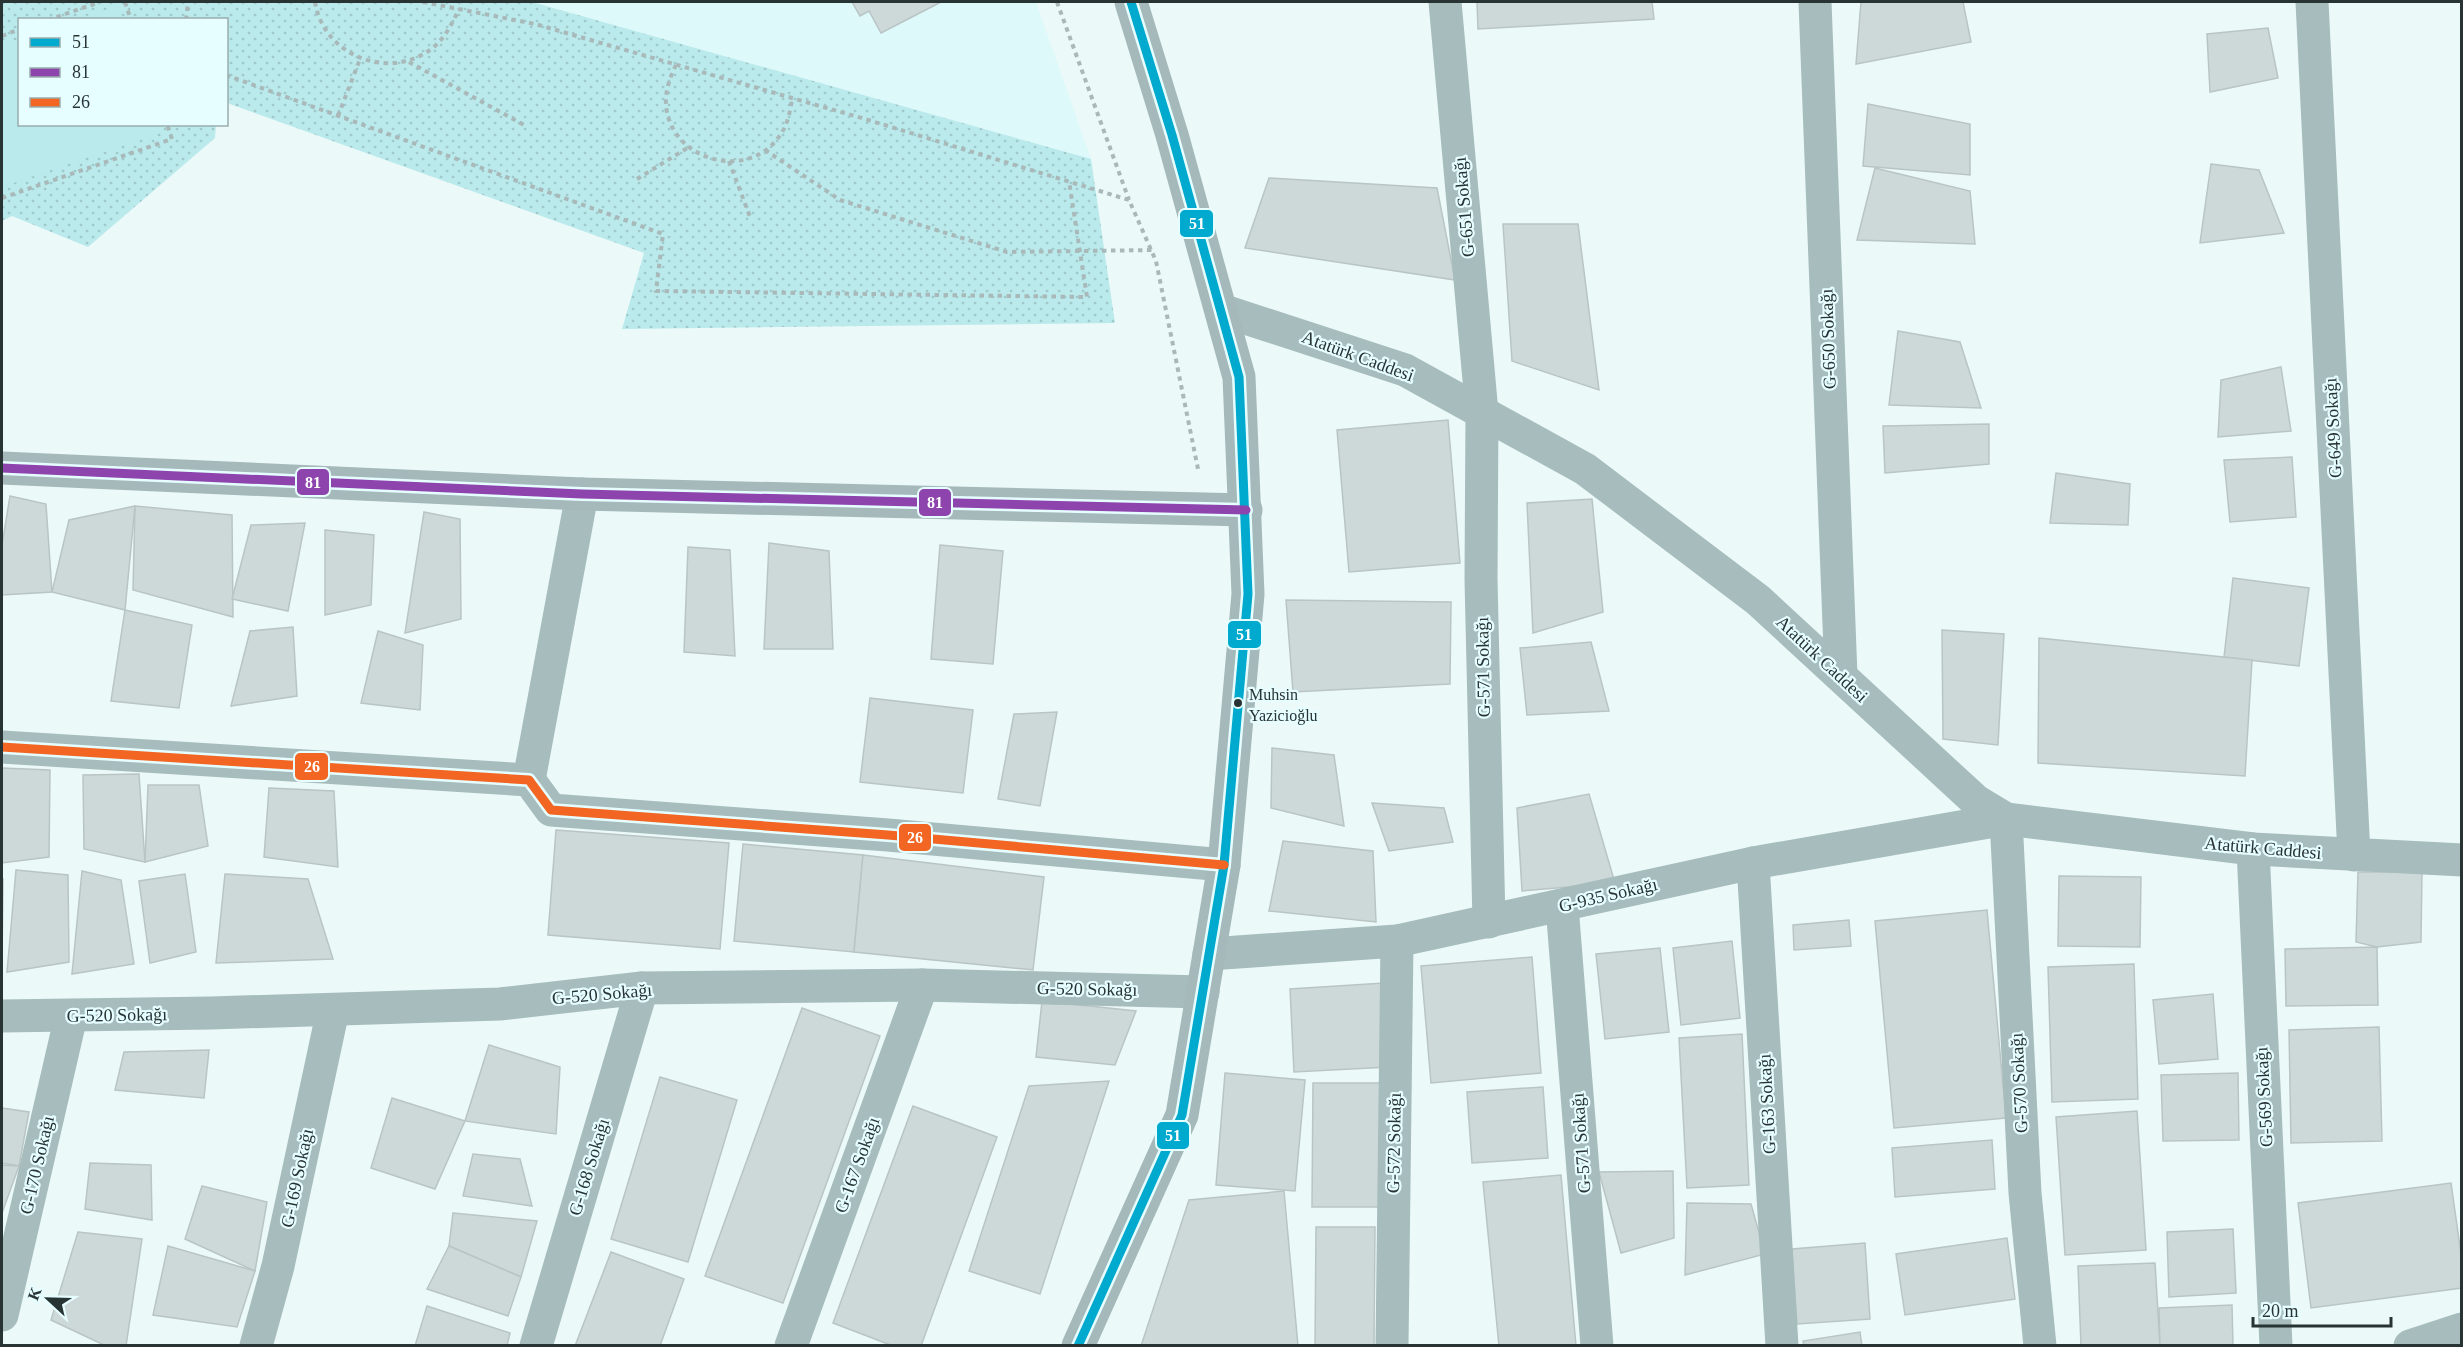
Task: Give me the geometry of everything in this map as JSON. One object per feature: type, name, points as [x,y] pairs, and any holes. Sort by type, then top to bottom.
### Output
[{"type":"main road","points":[[1077,1346],[1182,1115],[1224,865],[1248,594],[1239,377],[1131,2]]},
{"type":"main road","points":[[2,468],[582,494],[1246,510]]},
{"type":"street","name":"G-651 Sokağı","points":[[1445,2],[1482,413]]},
{"type":"street","name":"G-650 Sokağı","points":[[1815,2],[1841,676]]},
{"type":"street","name":"G-649 Sokağı","points":[[2312,2],[2354,855]]},
{"type":"street","name":"Atatürk Caddesi","points":[[1221,310],[1405,370],[1585,469],[1758,600],[1976,801],[2006,819],[2253,849],[2462,860]]},
{"type":"street","name":"G-571 Sokağı","points":[[1482,413],[1481,579],[1489,921]]},
{"type":"street","points":[[582,494],[529,780],[551,810],[888,835],[1224,865]]},
{"type":"street","points":[[2,747],[529,780]]},
{"type":"street","name":"G-935 Sokağı","points":[[1209,954],[1396,941],[1753,863],[2006,819]]},
{"type":"street","name":"G-570 Sokağı","points":[[2006,819],[2025,1193],[2040,1346]]},
{"type":"street","name":"G-569 Sokağı","points":[[2253,849],[2276,1346]]},
{"type":"street","name":"G-163 Sokağı","points":[[1753,863],[1782,1346]]},
{"type":"street","name":"G-571 Sokağı","points":[[1562,906],[1597,1346]]},
{"type":"street","name":"G-572 Sokağı","points":[[1392,1346],[1396,941]]},
{"type":"street","name":"G-520 Sokağı","points":[[2,1016],[333,1010],[500,1004],[642,988],[922,985],[1203,992]]},
{"type":"street","name":"G-167 Sokağı","points":[[791,1346],[922,985]]},
{"type":"street","name":"G-168 Sokağı","points":[[536,1346],[642,988]]},
{"type":"street","name":"G-169 Sokağı","points":[[256,1346],[278,1266],[333,1010]]},
{"type":"street","name":"G-170 Sokağı","points":[[2,1315],[71,1016]]},
{"type":"street","points":[[2410,1346],[2462,1329]]},
{"type":"path","points":[[54,18],[100,2]]},
{"type":"path","points":[[125,2],[130,18]]},
{"type":"path","points":[[186,18],[188,2]]},
{"type":"path","points":[[315,2],[323,27],[339,46],[360,59],[384,64],[409,61],[430,50],[447,33],[459,9]]},
{"type":"path","points":[[423,2],[535,24],[1129,200]]},
{"type":"path","points":[[1057,2],[1129,200],[1156,261],[1198,463],[1195,509]]},
{"type":"path","points":[[2,36],[18,30]]},
{"type":"path","points":[[338,116],[360,59]]},
{"type":"path","points":[[409,61],[526,126]]},
{"type":"path","points":[[676,64],[668,84],[666,105],[671,126],[700,156],[721,162],[742,161],[765,150],[778,139],[788,120],[792,99]]},
{"type":"path","points":[[228,76],[663,234],[656,291],[1087,297],[1069,181]]},
{"type":"path","points":[[2,198],[172,139],[168,126]]},
{"type":"path","points":[[637,178],[689,147]]},
{"type":"path","points":[[765,150],[840,200],[1007,252],[1152,250]]},
{"type":"path","points":[[729,161],[750,218]]},
{"type":"shaded area","points":[[2,2],[532,2],[1091,159],[1115,323],[622,329],[644,253],[228,103],[228,18],[18,18],[18,126],[216,126],[215,138],[88,247],[12,216],[2,221]]},
{"type":"shaded area","points":[[532,2],[1036,2],[1091,159]]},
{"type":"shaded area","points":[[118,6],[123,18],[80,18]]},
{"type":"shaded area","points":[[18,39],[18,126],[158,126],[161,132],[2,187],[2,46]]},
{"type":"building","points":[[852,2],[941,2],[881,33],[869,11],[860,16]]},
{"type":"building","points":[[1477,2],[1652,2],[1654,19],[1478,29]]},
{"type":"building","points":[[1861,2],[1963,2],[1971,42],[1856,64]]},
{"type":"building","points":[[2268,28],[2278,78],[2210,92],[2207,34]]},
{"type":"building","points":[[1868,104],[1970,124],[1970,175],[1863,166]]},
{"type":"building","points":[[2211,164],[2259,170],[2284,233],[2200,243]]},
{"type":"building","points":[[1875,168],[1970,191],[1975,244],[1857,240]]},
{"type":"building","points":[[1269,178],[1437,188],[1455,280],[1245,248]]},
{"type":"building","points":[[1503,224],[1578,224],[1599,390],[1512,361]]},
{"type":"building","points":[[1898,331],[1960,342],[1981,408],[1889,405]]},
{"type":"building","points":[[2281,367],[2291,431],[2218,437],[2221,380]]},
{"type":"building","points":[[1448,420],[1460,563],[1349,572],[1337,430]]},
{"type":"building","points":[[1989,424],[1989,464],[1885,473],[1883,426]]},
{"type":"building","points":[[2292,457],[2296,517],[2230,522],[2224,460]]},
{"type":"building","points":[[2056,473],[2130,484],[2128,525],[2050,523]]},
{"type":"building","points":[[10,496],[46,504],[52,592],[2,595],[2,545]]},
{"type":"building","points":[[1592,499],[1603,612],[1533,633],[1527,503]]},
{"type":"building","points":[[135,506],[232,515],[233,617],[133,590]]},
{"type":"building","points":[[135,506],[125,610],[52,592],[69,520]]},
{"type":"building","points":[[424,512],[460,519],[461,619],[405,633]]},
{"type":"building","points":[[305,523],[288,611],[232,599],[251,525]]},
{"type":"building","points":[[325,530],[374,535],[371,605],[325,615]]},
{"type":"building","points":[[769,543],[829,551],[833,649],[764,649]]},
{"type":"building","points":[[940,545],[1003,551],[993,664],[931,659]]},
{"type":"building","points":[[688,547],[730,550],[735,656],[684,652]]},
{"type":"building","points":[[2233,578],[2309,588],[2299,666],[2224,657]]},
{"type":"building","points":[[1286,600],[1451,602],[1450,684],[1293,692]]},
{"type":"building","points":[[125,610],[192,625],[179,708],[111,701]]},
{"type":"building","points":[[293,627],[297,696],[231,706],[250,631]]},
{"type":"building","points":[[1942,630],[2004,634],[1998,745],[1943,739]]},
{"type":"building","points":[[378,631],[423,645],[420,710],[361,703]]},
{"type":"building","points":[[2039,638],[2252,660],[2245,776],[2038,763]]},
{"type":"building","points":[[1591,642],[1609,711],[1527,715],[1520,648]]},
{"type":"building","points":[[870,698],[973,710],[963,793],[860,782]]},
{"type":"building","points":[[1057,712],[1040,806],[998,799],[1014,714]]},
{"type":"building","points":[[1272,748],[1334,755],[1344,826],[1271,808]]},
{"type":"building","points":[[2,768],[50,770],[49,857],[2,863]]},
{"type":"building","points":[[139,774],[145,862],[84,849],[83,775]]},
{"type":"building","points":[[148,785],[199,785],[208,846],[145,862]]},
{"type":"building","points":[[269,788],[334,791],[338,867],[264,857]]},
{"type":"building","points":[[1589,794],[1615,883],[1522,891],[1517,808]]},
{"type":"building","points":[[1372,803],[1444,808],[1453,842],[1389,851]]},
{"type":"building","points":[[556,830],[729,843],[720,949],[548,935]]},
{"type":"building","points":[[1283,841],[1373,851],[1376,922],[1269,911]]},
{"type":"building","points":[[743,844],[863,855],[854,952],[734,941]]},
{"type":"building","points":[[863,855],[1044,877],[1033,970],[854,952]]},
{"type":"building","points":[[16,870],[68,875],[69,962],[7,972]]},
{"type":"building","points":[[82,871],[121,880],[134,964],[72,974]]},
{"type":"building","points":[[2358,872],[2422,872],[2421,942],[2377,947],[2356,942]]},
{"type":"building","points":[[185,874],[196,952],[150,963],[139,881]]},
{"type":"building","points":[[225,874],[308,879],[333,959],[216,963]]},
{"type":"building","points":[[2059,876],[2141,877],[2140,947],[2058,946]]},
{"type":"building","points":[[2,879],[3,879],[2,966]]},
{"type":"building","points":[[1987,910],[2006,1118],[1894,1128],[1875,921]]},
{"type":"building","points":[[1849,920],[1851,946],[1794,950],[1793,925]]},
{"type":"building","points":[[1732,941],[1740,1018],[1681,1025],[1673,948]]},
{"type":"building","points":[[2377,947],[2378,1005],[2286,1006],[2285,949]]},
{"type":"building","points":[[1660,948],[1669,1032],[1605,1039],[1596,954]]},
{"type":"building","points":[[1532,957],[1541,1073],[1431,1083],[1421,966]]},
{"type":"building","points":[[2134,964],[2138,1099],[2052,1102],[2048,967]]},
{"type":"building","points":[[1384,983],[1389,1067],[1294,1072],[1290,989]]},
{"type":"building","points":[[2213,994],[2218,1059],[2159,1064],[2153,1000]]},
{"type":"building","points":[[1042,1001],[1136,1011],[1115,1065],[1036,1057]]},
{"type":"building","points":[[802,1008],[880,1036],[783,1303],[705,1276]]},
{"type":"building","points":[[2379,1027],[2382,1141],[2291,1143],[2289,1030]]},
{"type":"building","points":[[1742,1034],[1749,1185],[1687,1188],[1679,1038]]},
{"type":"building","points":[[489,1045],[560,1067],[556,1134],[465,1121]]},
{"type":"building","points":[[209,1050],[204,1098],[115,1090],[124,1052]]},
{"type":"building","points":[[1225,1073],[1305,1080],[1295,1191],[1216,1185]]},
{"type":"building","points":[[2238,1073],[2239,1140],[2163,1141],[2161,1075]]},
{"type":"building","points":[[660,1077],[737,1100],[688,1262],[611,1239]]},
{"type":"building","points":[[1109,1081],[1040,1294],[969,1271],[1029,1086]]},
{"type":"building","points":[[1313,1083],[1386,1083],[1385,1207],[1312,1207]]},
{"type":"building","points":[[1543,1087],[1548,1158],[1472,1163],[1467,1092]]},
{"type":"building","points":[[392,1098],[465,1121],[435,1189],[371,1168]]},
{"type":"building","points":[[913,1106],[997,1137],[921,1346],[893,1346],[833,1323]]},
{"type":"building","points":[[2,1108],[29,1112],[19,1166],[2,1163]]},
{"type":"building","points":[[2137,1111],[2146,1250],[2065,1255],[2056,1117]]},
{"type":"building","points":[[1992,1140],[1995,1189],[1895,1197],[1892,1148]]},
{"type":"building","points":[[473,1154],[520,1159],[532,1206],[463,1196]]},
{"type":"building","points":[[90,1163],[151,1165],[152,1220],[85,1209]]},
{"type":"building","points":[[2,1165],[19,1166],[2,1213]]},
{"type":"building","points":[[1673,1171],[1674,1238],[1621,1253],[1599,1172]]},
{"type":"building","points":[[1561,1175],[1576,1346],[1499,1346],[1483,1182]]},
{"type":"building","points":[[2451,1183],[2462,1261],[2462,1288],[2311,1308],[2298,1203]]},
{"type":"building","points":[[202,1186],[267,1202],[255,1271],[185,1239]]},
{"type":"building","points":[[1284,1191],[1298,1346],[1141,1346],[1189,1200]]},
{"type":"building","points":[[1687,1203],[1751,1204],[1765,1254],[1685,1275]]},
{"type":"building","points":[[453,1213],[537,1221],[521,1277],[449,1246]]},
{"type":"building","points":[[1316,1227],[1375,1227],[1374,1346],[1315,1346]]},
{"type":"building","points":[[2233,1229],[2236,1293],[2169,1297],[2167,1232]]},
{"type":"building","points":[[78,1232],[142,1239],[126,1346],[106,1346],[51,1320]]},
{"type":"building","points":[[2007,1238],[2015,1299],[1905,1315],[1896,1254]]},
{"type":"building","points":[[1865,1243],[1870,1319],[1797,1324],[1792,1249]]},
{"type":"building","points":[[168,1246],[255,1271],[237,1327],[153,1315]]},
{"type":"building","points":[[449,1246],[521,1277],[508,1316],[427,1289]]},
{"type":"building","points":[[611,1252],[684,1279],[660,1346],[575,1346]]},
{"type":"building","points":[[2155,1263],[2160,1346],[2081,1346],[2078,1266]]},
{"type":"building","points":[[2232,1305],[2233,1346],[2160,1346],[2159,1308]]},
{"type":"building","points":[[427,1306],[510,1333],[507,1346],[415,1346]]},
{"type":"building","points":[[1860,1332],[1862,1346],[1804,1346],[1803,1341]]},
{"type":"transit line","name":"51","points":[[1078,1346],[1182,1115],[1224,865],[1248,594],[1239,377],[1172,135],[1131,2]]},
{"type":"transit line","name":"81","points":[[2,468],[582,494],[1246,510]]},
{"type":"transit line","name":"26","points":[[2,747],[529,780],[551,810],[888,835],[1224,865]]},
{"type":"place","name":"Muhsin Yazicioğlu","points":[[1238,703]]}]
